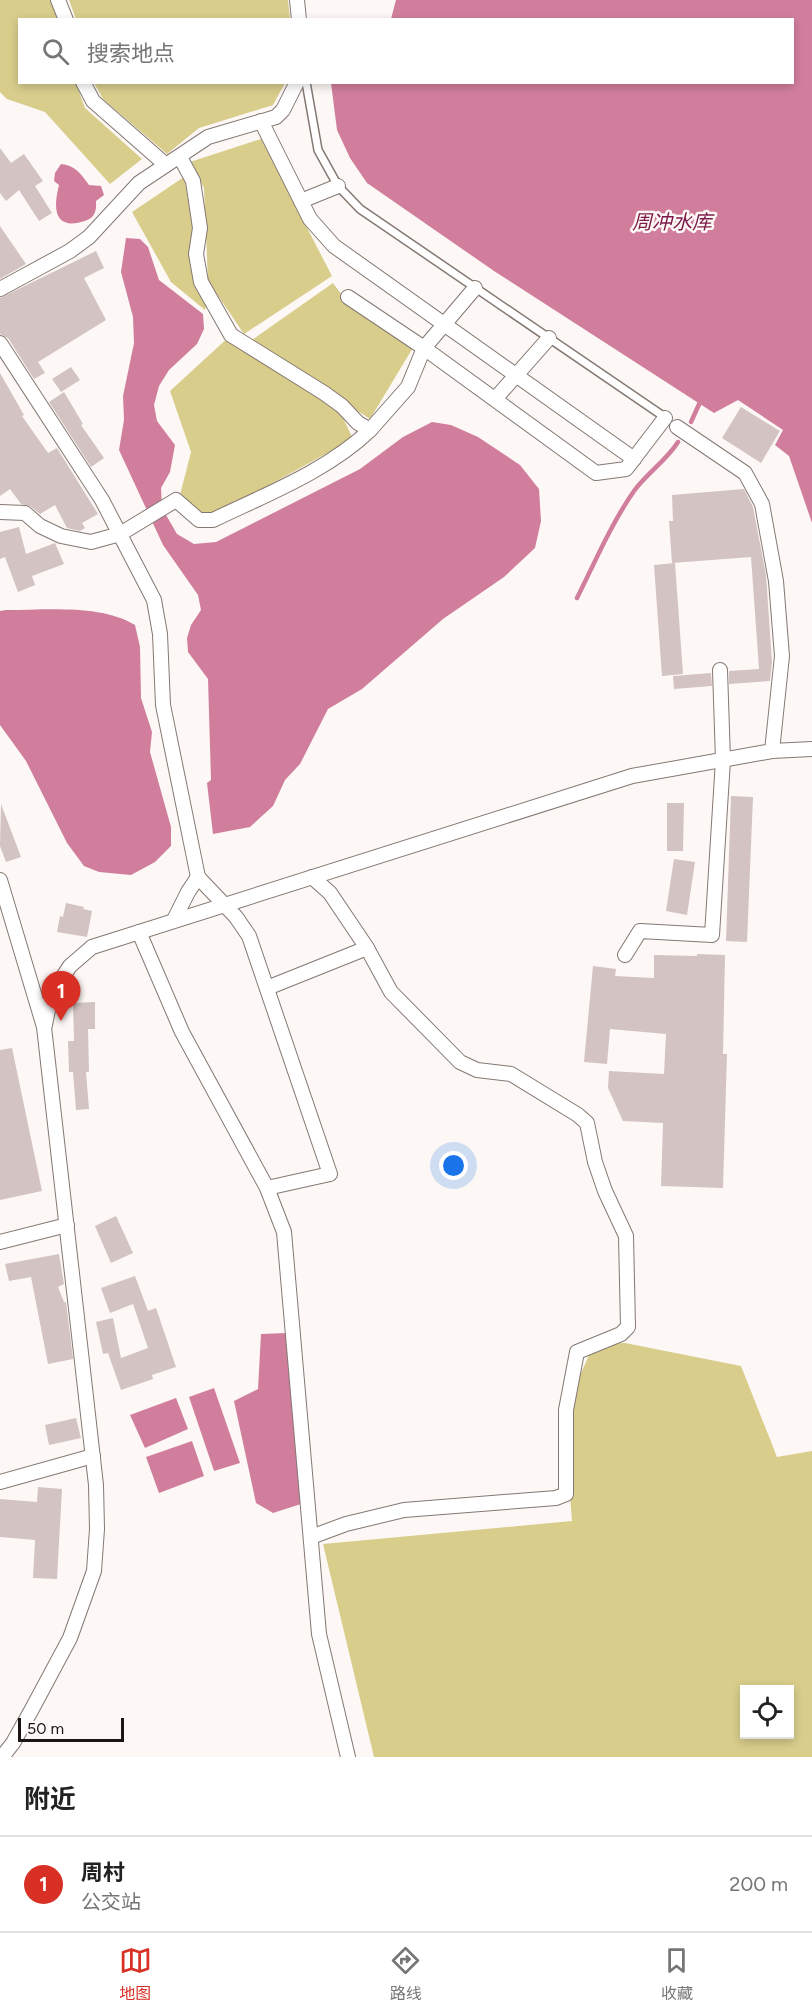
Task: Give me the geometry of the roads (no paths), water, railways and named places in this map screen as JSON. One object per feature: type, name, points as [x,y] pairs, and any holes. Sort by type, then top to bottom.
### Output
[{"type":"street","points":[[58,0],[65,18]]},
{"type":"street","points":[[297,0],[299,18]]},
{"type":"street","points":[[84,84],[93,101],[166,165]]},
{"type":"street","points":[[0,289],[70,251],[89,237],[139,183],[208,137],[276,117],[283,110],[296,84]]},
{"type":"street","points":[[261,121],[310,219],[334,246],[634,459]]},
{"type":"street","points":[[180,157],[193,181],[200,228],[196,254],[201,282],[231,335],[324,393],[342,406],[358,423],[370,430]]},
{"type":"street","points":[[302,201],[338,186]]},
{"type":"street","points":[[0,512],[25,513],[40,526],[61,536],[91,542],[120,534],[176,500],[199,520],[213,520],[324,465],[355,444],[408,387],[424,348],[475,288]]},
{"type":"street","points":[[348,297],[424,348],[596,473],[626,469],[665,418]]},
{"type":"street","points":[[495,399],[549,338]]},
{"type":"street","points":[[0,343],[102,500],[154,600],[160,634],[164,705],[198,877],[236,917],[249,936],[330,1174],[267,1188]]},
{"type":"street","points":[[677,427],[745,473],[762,504],[776,581],[782,656],[772,751]]},
{"type":"street","points":[[625,955],[640,931],[712,935],[723,760],[720,670]]},
{"type":"street","points":[[44,1027],[51,995],[70,966],[92,947],[632,776],[772,751],[812,749]]},
{"type":"street","points":[[174,920],[198,877]]},
{"type":"street","points":[[311,1536],[346,1524],[404,1510],[556,1498],[566,1494],[566,1410],[578,1352],[621,1334],[628,1327],[627,1236],[605,1191],[586,1124],[578,1115],[511,1074],[477,1070],[460,1062],[392,992],[368,948],[330,894],[312,877]]},
{"type":"street","points":[[0,880],[44,1027],[93,1456],[98,1529],[94,1571],[70,1638],[13,1743],[2,1757]]},
{"type":"street","points":[[139,932],[182,1032],[267,1188],[284,1232],[319,1634],[348,1757]]},
{"type":"street","points":[[267,988],[368,948]]},
{"type":"street","points":[[0,1242],[67,1225]]},
{"type":"street","points":[[0,1482],[93,1456]]},
{"type":"lane","points":[[306,84],[318,150],[338,186],[360,208],[677,427]]},
{"type":"water","name":"周冲水库","points":[[396,0],[812,0],[812,523],[789,456],[775,445],[783,430],[738,400],[714,413],[494,271],[367,183],[350,158],[337,130],[331,84],[794,84],[794,18],[391,18]]},
{"type":"water","points":[[61,164],[74,168],[89,185],[101,186],[104,195],[96,201],[94,214],[86,221],[69,223],[59,217],[56,198],[59,185],[54,181],[55,173]]},
{"type":"water","points":[[126,238],[140,239],[148,247],[159,280],[203,314],[204,329],[197,344],[169,370],[159,386],[154,405],[157,421],[175,445],[170,472],[161,488],[162,508],[177,534],[194,544],[216,542],[360,469],[403,437],[432,422],[451,425],[478,437],[520,465],[539,489],[541,521],[535,548],[504,577],[443,619],[362,689],[328,709],[300,764],[285,780],[273,806],[250,827],[213,834],[207,783],[211,780],[208,679],[188,652],[187,638],[191,625],[201,610],[198,595],[163,545],[119,450],[124,420],[123,396],[134,343],[133,317],[121,272]]},
{"type":"water","points":[[0,611],[90,611],[121,618],[135,625],[140,647],[141,698],[152,732],[150,752],[171,827],[171,846],[155,862],[131,875],[99,872],[84,866],[67,843],[26,761],[0,725]]},
{"type":"water","points":[[286,1333],[301,1504],[273,1513],[256,1503],[234,1401],[258,1389],[261,1334]]},
{"type":"water","points":[[214,1388],[240,1463],[214,1471],[189,1397]]},
{"type":"water","points":[[176,1398],[188,1429],[145,1448],[130,1415]]},
{"type":"water","points":[[192,1441],[204,1476],[159,1493],[146,1457]]},
{"type":"waterway","points":[[691,422],[701,400]]},
{"type":"waterway","points":[[577,598],[604,543],[634,491],[678,442]]},
{"type":"place","name":"周村","points":[[61,1021]]}]
